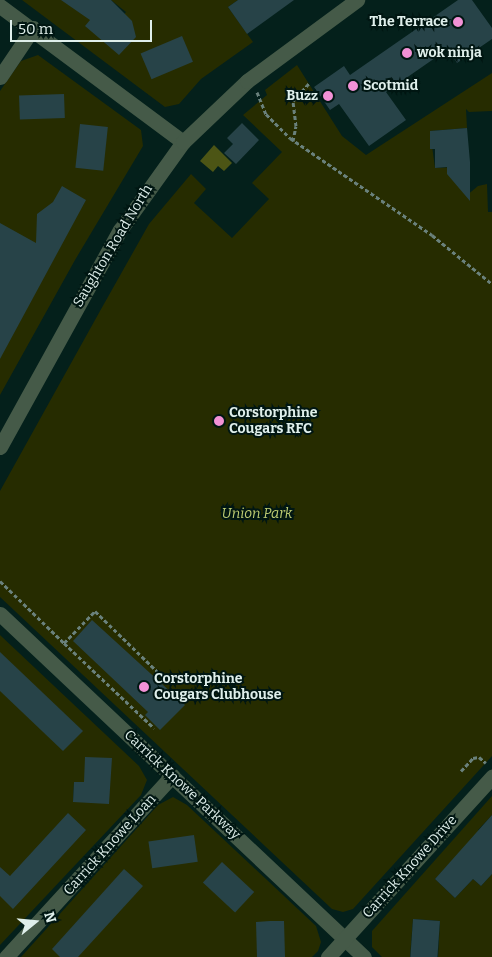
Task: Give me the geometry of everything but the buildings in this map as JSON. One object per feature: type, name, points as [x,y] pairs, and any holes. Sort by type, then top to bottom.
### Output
[{"type":"street","name":"Saughton Road North","points":[[0,447],[120,230],[183,142],[218,105],[247,81],[356,0]]},
{"type":"street","points":[[0,6],[33,28],[183,142]]},
{"type":"street","points":[[0,77],[33,28]]},
{"type":"street","name":"Carrick Knowe Parkway","points":[[0,614],[364,957]]},
{"type":"street","name":"Carrick Knowe Loan","points":[[6,957],[172,776]]},
{"type":"street","name":"Carrick Knowe Drive","points":[[328,957],[492,776]]},
{"type":"path","points":[[247,81],[257,93],[266,114],[293,141],[432,235],[492,284]]},
{"type":"path","points":[[293,141],[296,126],[294,101],[309,83]]},
{"type":"path","points":[[0,580],[154,728]]},
{"type":"path","points":[[64,643],[95,611],[164,678]]},
{"type":"path","points":[[461,772],[473,758],[479,757],[492,768]]},
{"type":"green space","points":[[22,0],[107,0],[118,22],[126,12],[111,0],[238,0],[228,7],[253,42],[201,79],[179,104],[165,107]]},
{"type":"green space","points":[[38,55],[141,130],[143,146],[75,260],[0,395],[0,91],[21,61]]},
{"type":"green space","name":"Union Park","points":[[297,65],[342,136],[366,155],[492,73],[492,111],[469,112],[466,109],[467,128],[430,131],[435,168],[457,167],[466,196],[478,186],[487,184],[488,212],[492,212],[492,756],[353,909],[343,912],[332,909],[0,597],[0,491],[100,311],[149,224],[191,174],[206,189],[194,203],[232,238],[269,199],[252,183],[282,152],[243,115],[267,95],[265,90]]},
{"type":"green space","points":[[214,145],[232,163],[224,171],[218,166],[213,172],[200,161]]},
{"type":"green space","points":[[0,635],[139,766],[147,780],[141,795],[0,945]],"holes":[[[74,782],[84,783],[83,802],[73,802]]]},
{"type":"green space","points":[[492,796],[492,815],[478,830],[492,843],[465,847],[435,879],[455,898],[473,879],[481,886],[492,874],[492,957],[438,957],[440,921],[413,919],[410,957],[382,957],[372,947],[372,931]]},
{"type":"green space","points":[[173,797],[187,805],[316,926],[321,942],[318,951],[312,957],[21,957],[158,805]]},
{"type":"place","name":"The Terrace","points":[[458,22]]},
{"type":"place","name":"wok ninja","points":[[407,53]]},
{"type":"place","name":"Scotmid","points":[[353,86]]},
{"type":"place","name":"Buzz","points":[[328,96]]},
{"type":"place","name":"Corstorphine Cougars RFC","points":[[219,421]]},
{"type":"place","name":"Corstorphine Cougars Clubhouse","points":[[144,687]]}]
